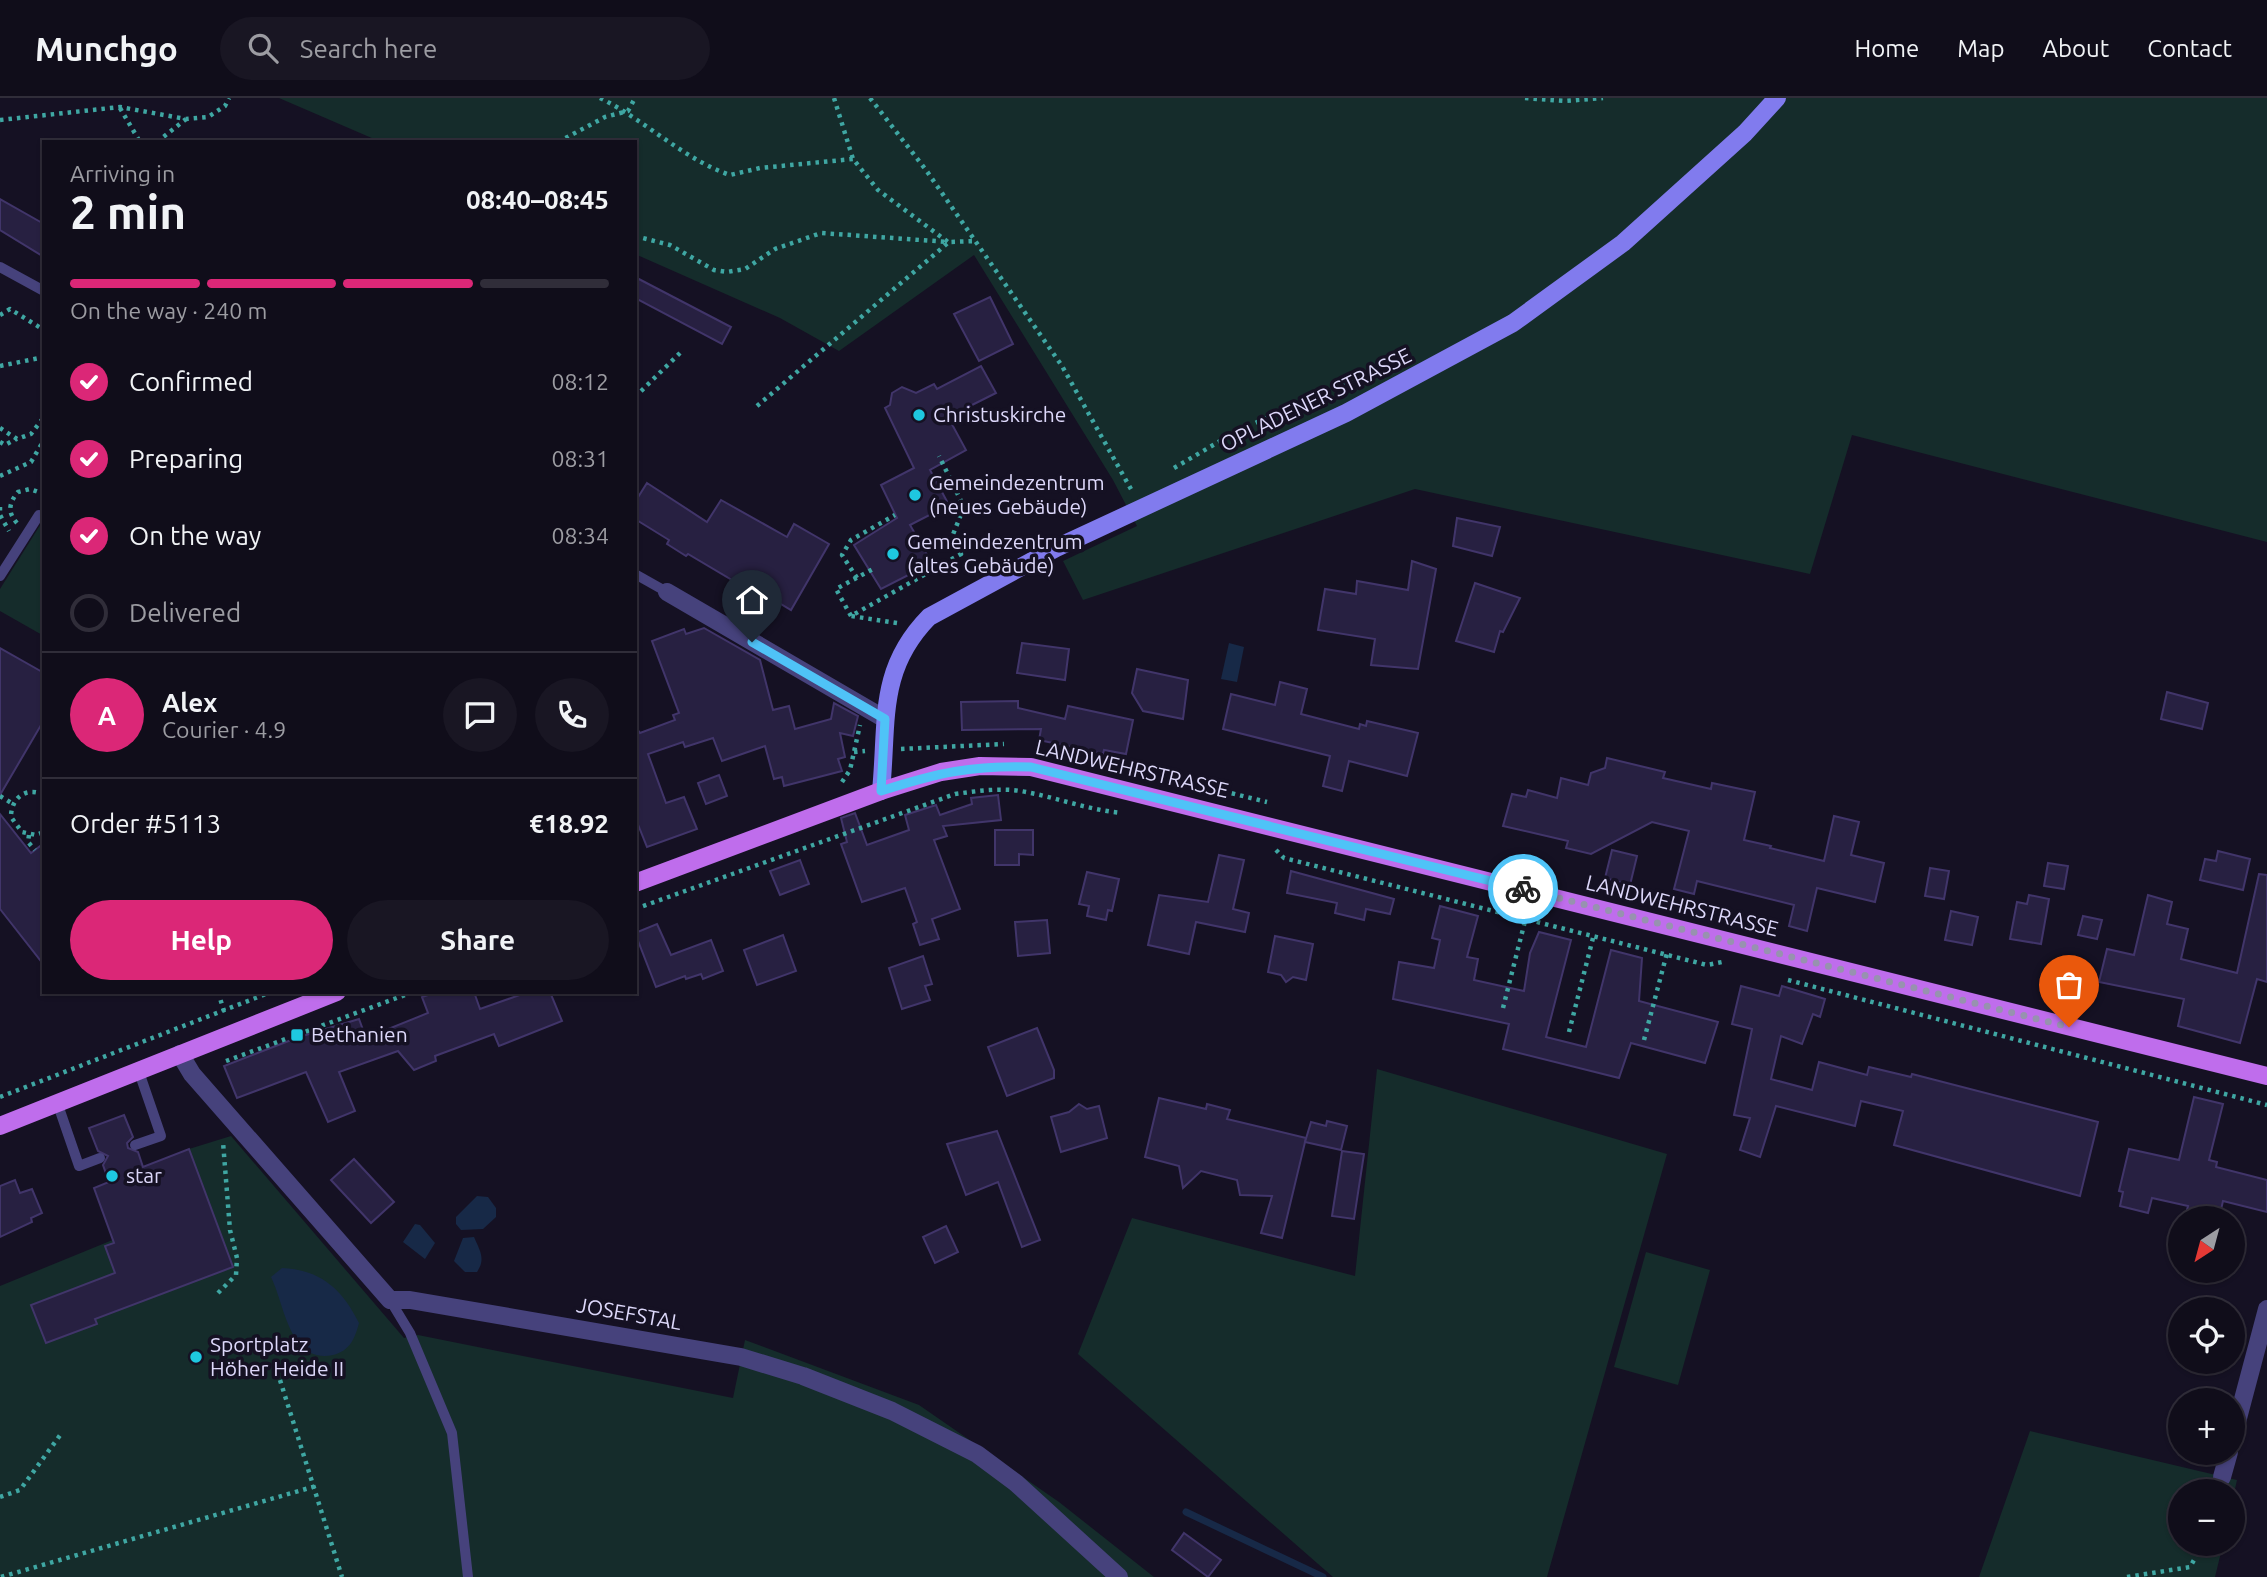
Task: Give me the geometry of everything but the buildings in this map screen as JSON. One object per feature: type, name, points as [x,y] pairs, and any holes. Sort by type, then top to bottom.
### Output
[{"type":"main road","name":"OPLADENER STRASSE","points":[[881,791],[885,719],[896,662],[914,632],[929,617],[1056,548],[1346,413],[1513,323],[1623,243],[1745,133],[1777,98]]},
{"type":"main road","name":"LANDWEHRSTRASSE","points":[[637,882],[881,791],[942,772],[980,766],[1031,767],[2267,1076]]},
{"type":"main road","points":[[0,1126],[332,994]]},
{"type":"street","points":[[667,592],[885,719]]},
{"type":"street","points":[[180,1054],[192,1074],[390,1300]]},
{"type":"street","name":"JOSEFSTAL","points":[[390,1300],[410,1300],[741,1357],[803,1376],[892,1411],[977,1454],[1016,1483],[1119,1577]]},
{"type":"street","points":[[2245,1392],[2267,1309]]},
{"type":"street","points":[[2222,1477],[2225,1465]]},
{"type":"lane","points":[[0,267],[42,290]]},
{"type":"lane","points":[[0,576],[39,515],[42,516]]},
{"type":"lane","points":[[637,575],[667,592]]},
{"type":"lane","points":[[135,1145],[161,1136],[139,1072]]},
{"type":"lane","points":[[58,1105],[79,1166],[100,1158]]},
{"type":"lane","points":[[390,1300],[410,1333],[452,1433],[468,1577]]},
{"type":"path","points":[[159,140],[186,120],[216,113],[229,98]]},
{"type":"path","points":[[600,98],[628,111],[694,157],[730,175],[760,168],[853,159]]},
{"type":"path","points":[[562,140],[605,117],[628,111],[635,98]]},
{"type":"path","points":[[834,98],[853,159],[886,197],[949,242]]},
{"type":"path","points":[[870,98],[976,241],[1062,366],[1132,492],[1144,485]]},
{"type":"path","points":[[1525,98],[1565,101],[1603,98]]},
{"type":"path","points":[[0,120],[120,107],[186,120]]},
{"type":"path","points":[[120,107],[139,140]]},
{"type":"path","points":[[637,237],[670,245],[714,270],[727,272],[745,269],[775,249],[821,233],[949,242],[976,241]]},
{"type":"path","points":[[757,406],[949,242]]},
{"type":"path","points":[[0,315],[10,309],[42,329]]},
{"type":"path","points":[[637,394],[680,353]]},
{"type":"path","points":[[0,366],[42,356]]},
{"type":"path","points":[[1168,471],[1239,430],[1379,369]]},
{"type":"path","points":[[0,442],[5,445],[31,434],[42,420]]},
{"type":"path","points":[[0,428],[17,439]]},
{"type":"path","points":[[0,476],[31,462],[42,443]]},
{"type":"path","points":[[851,617],[961,554],[952,537],[964,506],[939,456]]},
{"type":"path","points":[[29,532],[11,516],[12,501],[24,489],[42,494]]},
{"type":"path","points":[[857,578],[842,555],[850,540],[895,515]]},
{"type":"path","points":[[851,617],[836,589],[873,569]]},
{"type":"path","points":[[851,617],[897,623]]},
{"type":"path","points":[[637,908],[831,835],[955,794],[987,790],[1025,791],[1103,811],[1129,814]]},
{"type":"path","points":[[42,795],[26,792],[13,804],[13,823],[29,835],[42,832]]},
{"type":"path","points":[[0,796],[13,804]]},
{"type":"path","points":[[29,835],[28,842],[35,850]]},
{"type":"path","points":[[1270,844],[1284,858],[1526,917],[1707,965],[1726,963]]},
{"type":"path","points":[[1503,1008],[1532,891]]},
{"type":"path","points":[[1569,1032],[1600,908]]},
{"type":"path","points":[[1644,1040],[1674,927]]},
{"type":"path","points":[[1778,978],[2267,1105]]},
{"type":"path","points":[[219,994],[224,1011]]},
{"type":"path","points":[[0,1097],[266,994]]},
{"type":"path","points":[[218,1103],[230,1230],[237,1258],[236,1275],[218,1293]]},
{"type":"path","points":[[280,1380],[316,1486],[342,1577]]},
{"type":"path","points":[[0,1497],[20,1490],[61,1434]]},
{"type":"path","points":[[0,1571],[2,1577],[316,1486]]},
{"type":"path","points":[[2127,1577],[2190,1567],[2196,1556]]},
{"type":"green space","points":[[279,98],[2267,98],[2267,542],[1852,435],[1810,574],[1415,489],[1083,600],[1063,561],[1137,526],[1113,480],[974,255],[839,351],[780,318],[637,255],[637,140],[376,140]]},
{"type":"green space","points":[[42,522],[42,635],[0,611],[0,589]]},
{"type":"green space","points":[[1377,1069],[1667,1154],[1547,1577],[1333,1577],[1078,1354],[1132,1218],[1355,1276]]},
{"type":"green space","points":[[231,1136],[404,1338],[418,1335],[733,1398],[745,1340],[919,1405],[1059,1502],[1154,1577],[0,1577],[0,1286],[208,1201],[189,1149]]},
{"type":"green space","points":[[1646,1252],[1710,1270],[1678,1385],[1614,1367]]},
{"type":"green space","points":[[2030,1431],[2233,1479],[2168,1479],[2168,1556],[2220,1556],[2215,1577],[1979,1577]]},
{"type":"water","points":[[1229,643],[1244,647],[1237,682],[1221,679]]},
{"type":"water","points":[[477,1196],[488,1197],[496,1208],[496,1217],[483,1229],[461,1230],[456,1224],[456,1217]]},
{"type":"water","points":[[415,1224],[420,1225],[435,1243],[425,1259],[403,1242]]},
{"type":"water","points":[[474,1237],[481,1263],[477,1272],[465,1272],[454,1261],[463,1238]]},
{"type":"water","points":[[282,1268],[319,1277],[329,1283],[345,1300],[359,1323],[348,1347],[333,1355],[318,1355],[307,1351],[298,1342],[271,1277]]},
{"type":"waterway","points":[[1186,1512],[1323,1577]]},
{"type":"way so far","points":[[1523,889],[2069,1027]]},
{"type":"place","name":"Christuskirche","points":[[919,415]]},
{"type":"place","name":"Gemeindezentrum (neues Gebäude)","points":[[915,495]]},
{"type":"place","name":"Gemeindezentrum (altes Gebäude)","points":[[893,554]]},
{"type":"place","name":"Bethanien","points":[[297,1035]]},
{"type":"place","name":"star","points":[[112,1176]]},
{"type":"place","name":"Sportplatz Höher Heide II","points":[[196,1357]]},
{"type":"route","points":[[752,642],[885,719],[881,791],[942,772],[980,766],[1031,767],[1158,796],[1523,889]]}]
